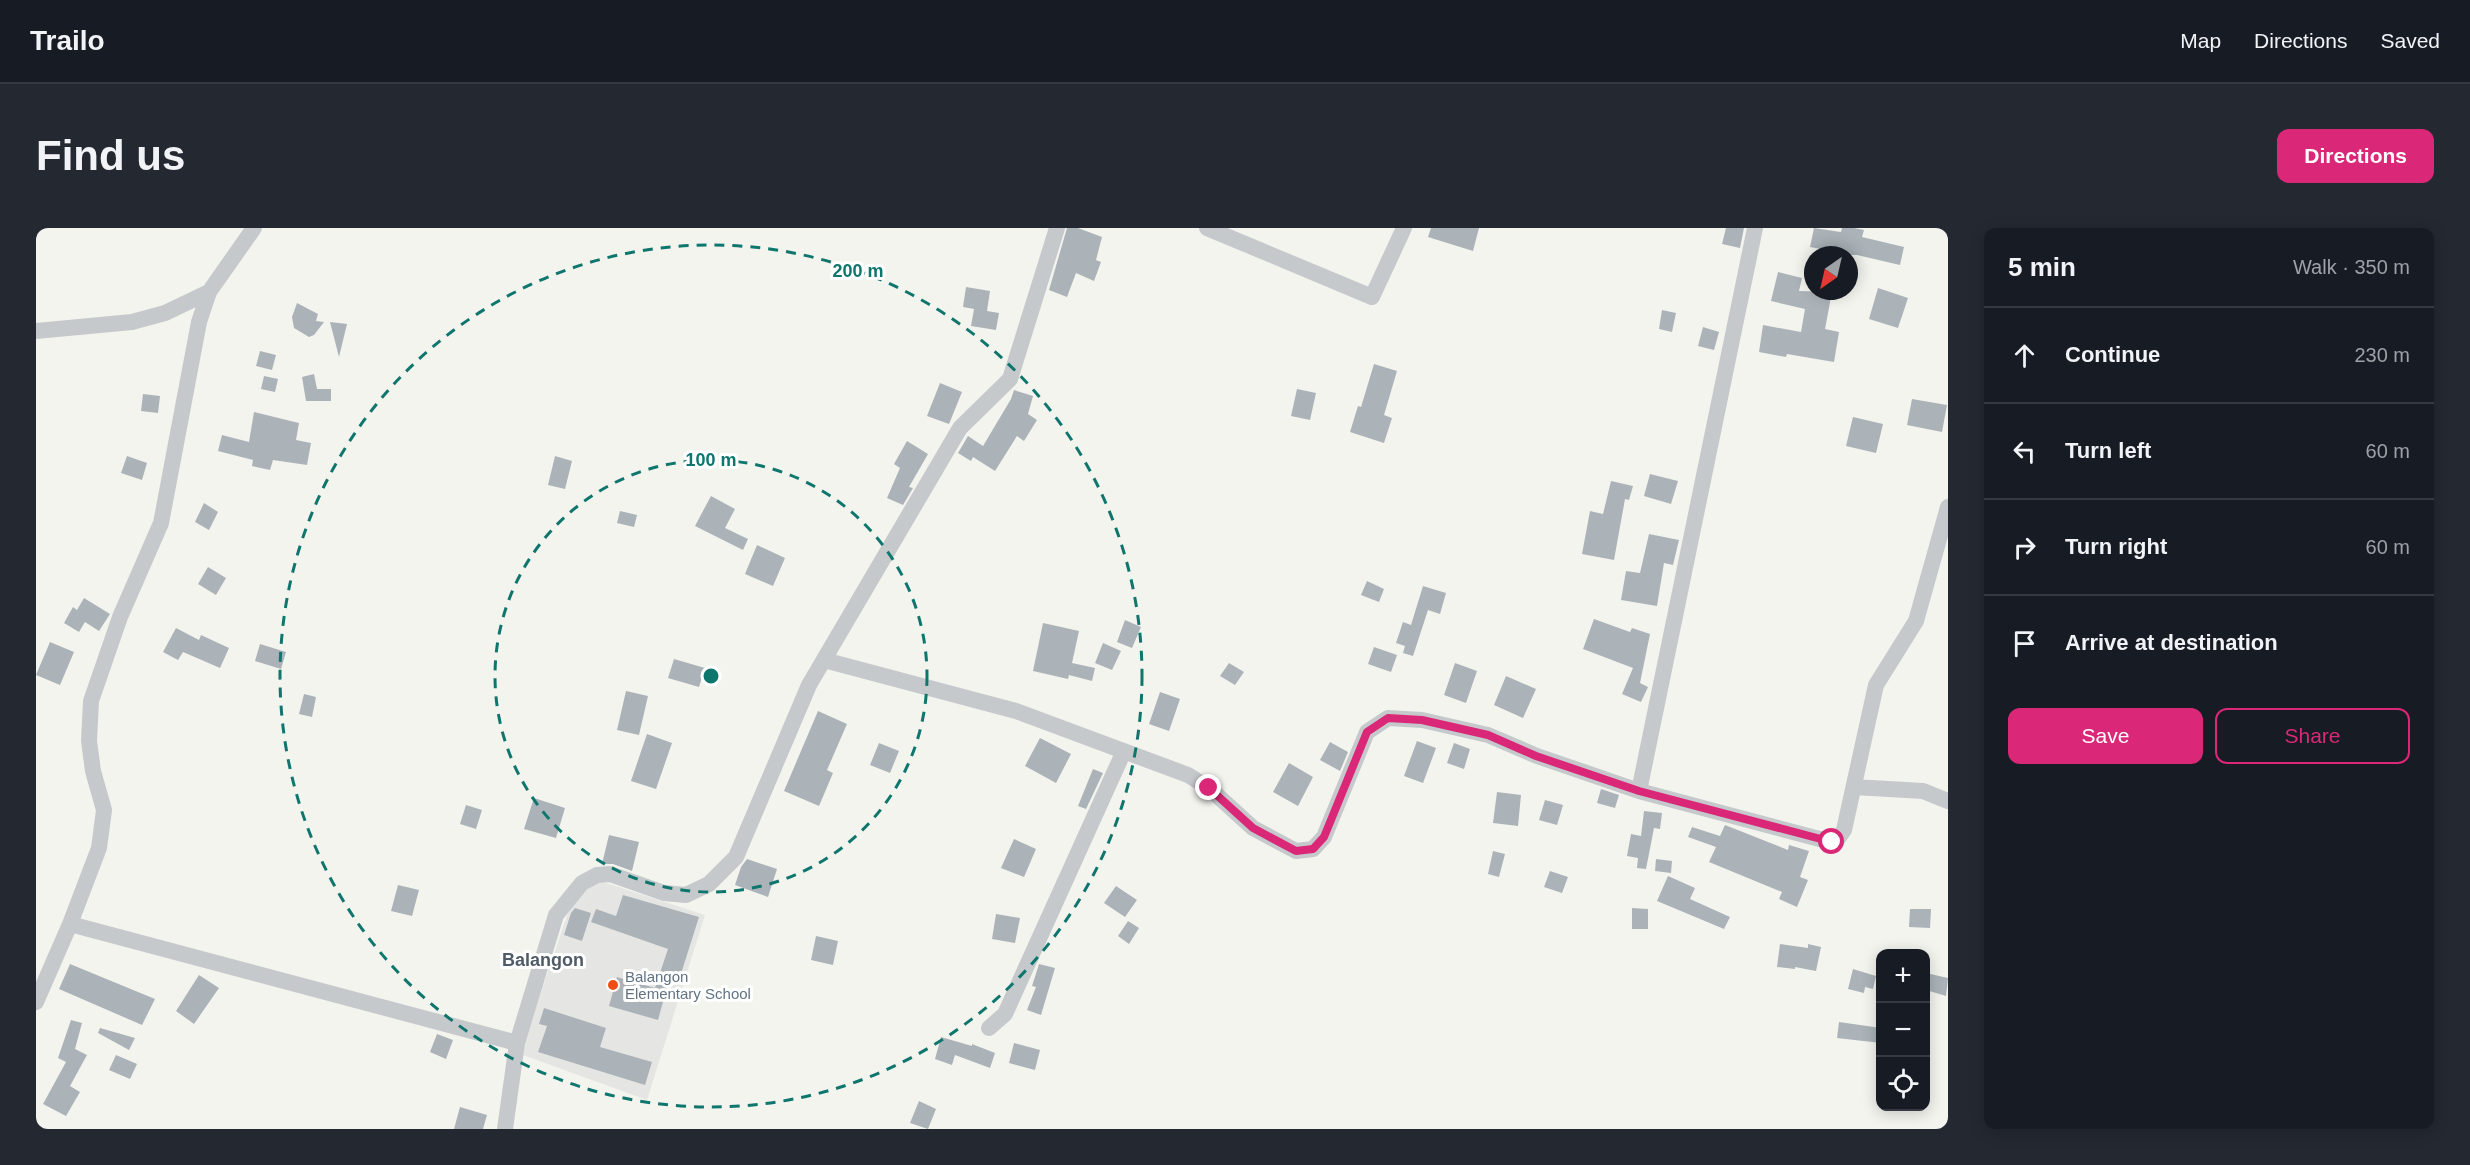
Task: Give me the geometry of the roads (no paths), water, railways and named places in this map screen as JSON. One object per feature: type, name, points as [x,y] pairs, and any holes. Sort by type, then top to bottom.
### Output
[{"type":"street","points":[[36,1002],[70,924],[99,848],[104,810],[93,771],[89,741],[91,701],[120,617],[161,524],[199,321],[208,292],[254,228]]},
{"type":"street","points":[[505,1129],[517,1043],[556,915],[582,883],[597,875],[610,874],[664,892],[686,895],[709,884],[736,857],[809,685],[960,428],[1010,379],[1057,228]]},
{"type":"street","points":[[1207,228],[1372,297],[1404,228]]},
{"type":"street","points":[[1639,791],[1755,228]]},
{"type":"street","points":[[36,332],[132,322],[165,314],[208,292]]},
{"type":"street","points":[[824,660],[1016,711],[1196,779],[1253,828],[1296,851],[1313,849],[1324,837],[1367,732],[1388,718],[1422,720],[1488,735],[1536,756],[1639,791],[1832,842],[1844,830],[1876,685],[1916,621],[1948,507]]},
{"type":"street","points":[[989,1028],[1005,1014],[1124,751]]},
{"type":"street","points":[[1854,787],[1923,791],[1948,801]]},
{"type":"street","points":[[70,924],[517,1043]]},
{"type":"place","name":"Balangon Elementary School","points":[[613,985]]},
{"type":"district","name":"Balangon","points":[[543,960]]}]
